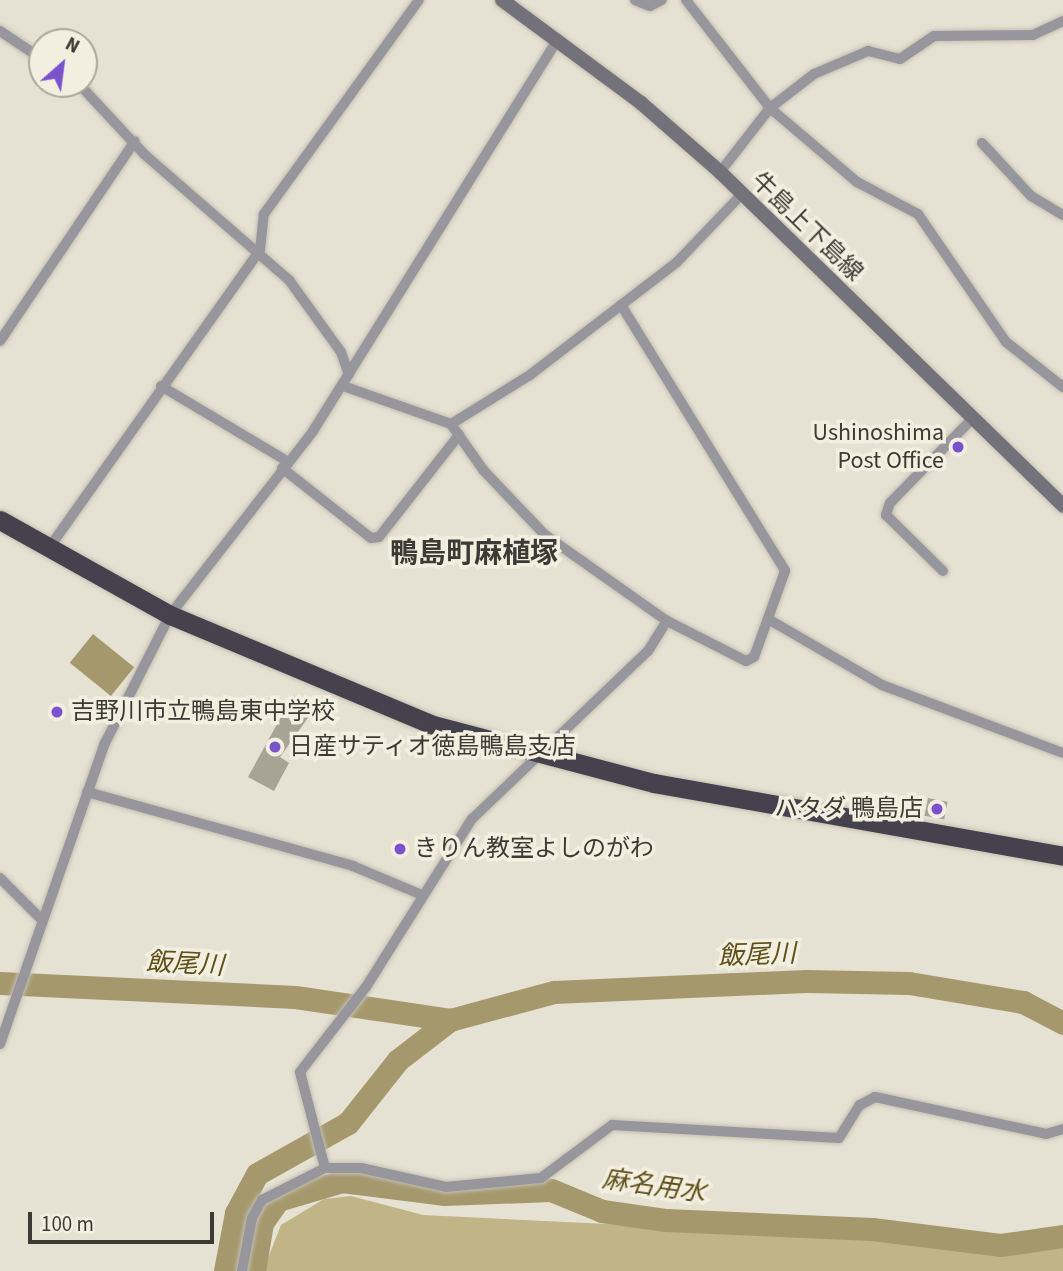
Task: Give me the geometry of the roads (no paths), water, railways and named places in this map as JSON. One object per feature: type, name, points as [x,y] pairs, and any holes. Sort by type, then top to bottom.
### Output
[{"type":"highway","points":[[0,520],[170,615],[430,724],[654,783],[1063,856]]},
{"type":"main road","name":"牛島上下島線","points":[[502,0],[558,39],[720,172],[1063,506]]},
{"type":"street","points":[[49,548],[161,386],[260,250],[264,214],[419,0]]},
{"type":"street","points":[[635,0],[650,6],[662,0]]},
{"type":"street","points":[[686,0],[770,108],[857,182],[918,214],[1006,342],[1063,387]]},
{"type":"street","points":[[720,172],[770,108],[814,74],[868,51],[900,59],[934,36],[1033,36],[1063,21]]},
{"type":"street","points":[[0,31],[28,50]]},
{"type":"street","points":[[0,1044],[27,968],[40,918],[87,792],[170,615],[346,381],[558,39]]},
{"type":"street","points":[[93,98],[135,141],[260,250],[341,352],[346,381]]},
{"type":"street","points":[[0,341],[135,141]]},
{"type":"street","points":[[982,143],[1031,196],[1063,215]]},
{"type":"street","points":[[451,424],[530,375],[677,262],[741,195]]},
{"type":"street","points":[[346,381],[451,424],[545,535],[667,621],[746,661],[754,657],[785,571],[621,305]]},
{"type":"street","points":[[161,386],[285,464],[371,538],[379,537],[437,471],[459,435]]},
{"type":"street","points":[[943,570],[886,515],[890,503],[972,419]]},
{"type":"street","points":[[768,619],[881,685],[1063,754]]},
{"type":"street","points":[[325,1168],[315,1142],[300,1072],[366,987],[472,819],[648,651],[667,621]]},
{"type":"street","points":[[87,792],[330,859],[422,895]]},
{"type":"street","points":[[0,878],[40,918]]},
{"type":"street","points":[[242,1271],[252,1218],[262,1200],[325,1168],[361,1168],[446,1187],[541,1178],[612,1125],[839,1138],[860,1105],[875,1097],[1046,1134],[1063,1129]]},
{"type":"waterway","name":"飯尾川","points":[[225,1271],[236,1213],[257,1174],[348,1123],[398,1060],[450,1020],[554,992],[806,981],[909,983],[1023,1002],[1063,1023]]},
{"type":"waterway","name":"飯尾川","points":[[0,983],[295,997],[450,1020]]},
{"type":"waterway","name":"麻名用水","points":[[254,1271],[262,1223],[278,1200],[342,1181],[443,1194],[551,1190],[602,1211],[666,1220],[872,1229],[1000,1245],[1063,1236]]},
{"type":"place","name":"Ushinoshima Post Office","points":[[958,447]]},
{"type":"place","name":"吉野川市立鴨島東中学校","points":[[57,712]]},
{"type":"place","name":"日産サティオ徳島鴨島支店","points":[[275,747]]},
{"type":"place","name":"ハタダ 鴨島店","points":[[937,809]]},
{"type":"place","name":"きりん教室よしのがわ","points":[[400,849]]},
{"type":"district","name":"鴨島町麻植塚","points":[[474,553]]}]
